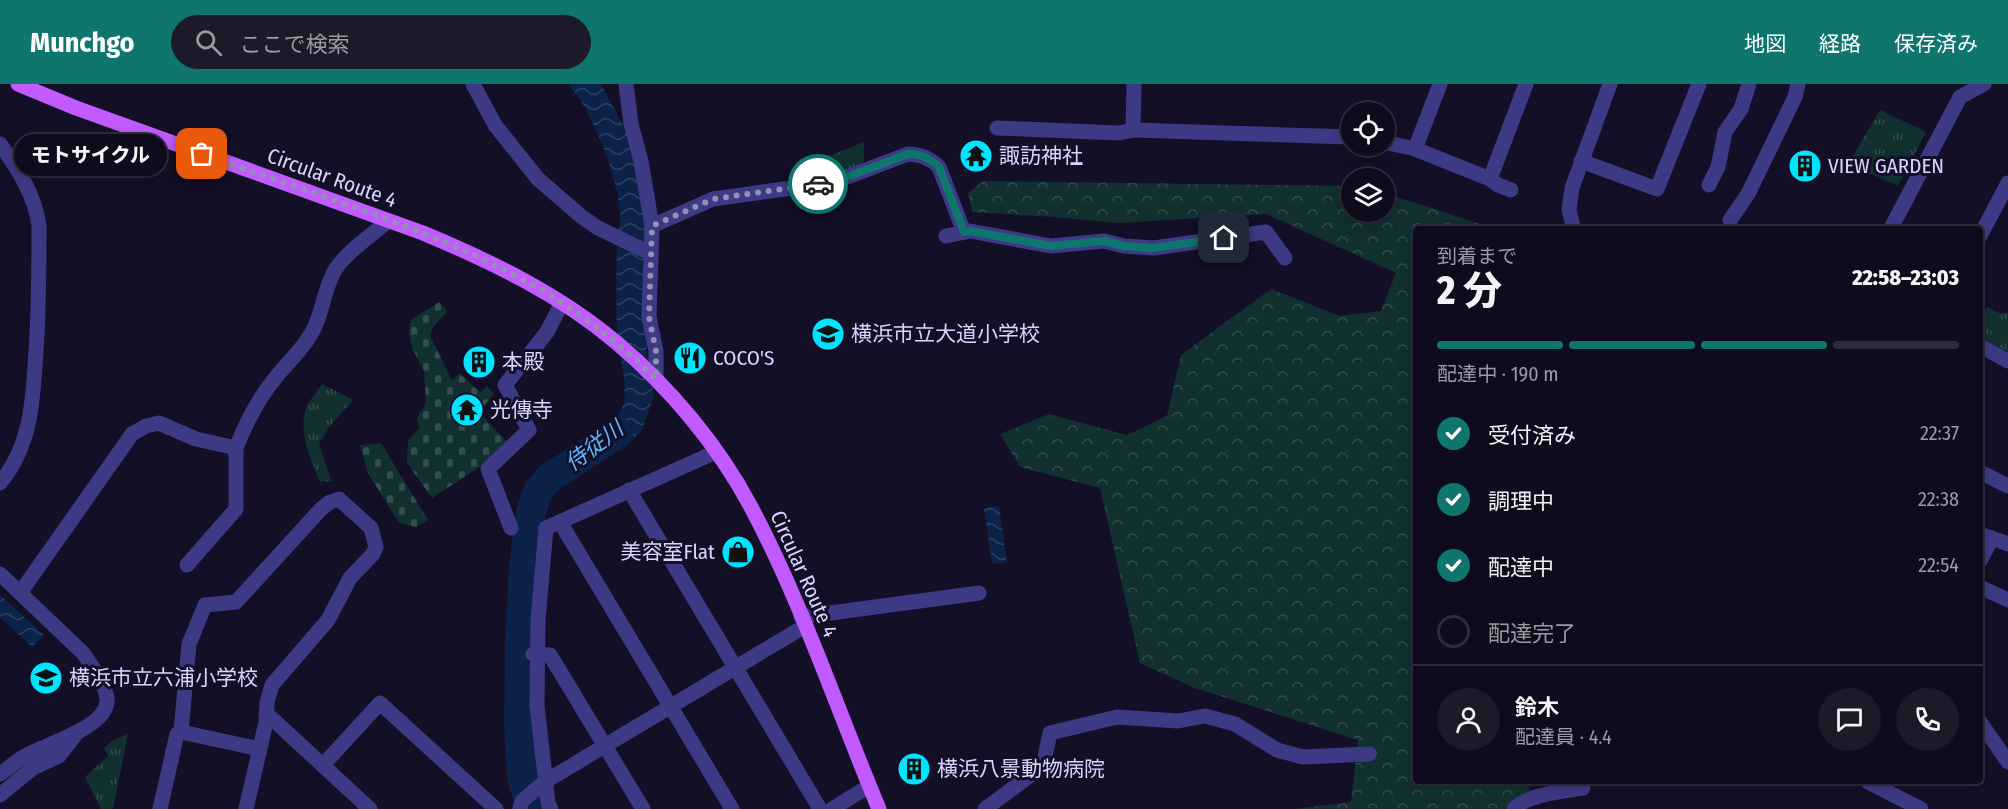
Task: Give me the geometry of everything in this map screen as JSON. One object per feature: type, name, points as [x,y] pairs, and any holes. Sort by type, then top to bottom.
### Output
[{"type":"main road","name":"Circular Route 4","points":[[18,84],[76,108],[388,220],[462,250],[505,270],[562,303],[616,342],[655,377],[717,452],[751,506],[803,622],[879,809]]},
{"type":"street","points":[[473,84],[495,125],[538,179],[582,218],[615,238],[648,252]]},
{"type":"street","points":[[627,84],[631,124],[641,161],[652,226],[648,252],[649,317],[656,351],[655,377]]},
{"type":"street","points":[[1133,130],[1134,84]]},
{"type":"street","points":[[1415,149],[1440,84]]},
{"type":"street","points":[[1490,179],[1526,84]]},
{"type":"street","points":[[1574,226],[1569,210],[1570,197],[1610,84]]},
{"type":"street","points":[[1581,161],[1656,189],[1699,84]]},
{"type":"street","points":[[1708,185],[1718,167],[1725,132],[1741,109],[1749,84]]},
{"type":"street","points":[[1730,220],[1748,194],[1795,97],[1798,84]]},
{"type":"street","points":[[1892,226],[1960,97],[1984,84]]},
{"type":"street","points":[[997,128],[1119,133],[1133,130],[1341,137]]},
{"type":"street","points":[[0,144],[14,163],[32,197],[39,226],[38,316],[30,423],[15,460],[0,483]]},
{"type":"street","points":[[1395,144],[1415,149],[1512,190]]},
{"type":"street","points":[[652,226],[713,199],[821,184],[850,176],[908,154],[918,154],[932,160],[939,167],[964,232]]},
{"type":"street","points":[[1983,230],[2008,183]]},
{"type":"street","points":[[187,565],[236,509],[236,448],[248,417],[274,380],[310,336],[335,270],[347,255],[388,220]]},
{"type":"street","points":[[946,236],[970,231],[1051,246],[1104,241],[1124,246],[1154,248],[1266,232],[1285,258]]},
{"type":"street","points":[[511,528],[488,469],[529,430],[505,386],[547,332],[562,303]]},
{"type":"street","points":[[1983,351],[2008,361]]},
{"type":"street","points":[[20,593],[132,434],[146,426],[159,423],[196,439],[236,448]]},
{"type":"street","points":[[550,809],[541,784],[535,654],[546,528],[717,452]]},
{"type":"street","points":[[1983,474],[2008,486]]},
{"type":"street","points":[[629,490],[820,809]]},
{"type":"street","points":[[160,809],[177,734],[181,732],[189,644],[205,605],[237,602],[321,509],[339,499],[371,528],[376,547],[373,554],[350,578],[328,620],[272,685],[247,809]]},
{"type":"street","points":[[560,522],[732,809]]},
{"type":"street","points":[[1986,536],[2008,544]]},
{"type":"street","points":[[0,574],[83,653],[93,667],[107,698],[104,710],[98,718],[76,734],[26,755],[0,774]]},
{"type":"street","points":[[1983,588],[2008,600]]},
{"type":"street","points":[[323,765],[380,703],[510,806],[541,784],[735,667],[803,622],[979,593]]},
{"type":"street","points":[[535,654],[550,655],[643,809]]},
{"type":"street","points":[[266,713],[370,809]]},
{"type":"street","points":[[985,809],[1043,766],[1050,733],[1117,717],[1178,721],[1205,716],[1235,724],[1276,750],[1303,757],[1369,754]]},
{"type":"street","points":[[1983,726],[2008,762]]},
{"type":"street","points":[[181,732],[260,749]]},
{"type":"street","points":[[0,795],[33,768],[60,756],[76,734]]},
{"type":"street","points":[[1514,809],[1535,798],[1583,788],[1582,784]]},
{"type":"street","points":[[1872,784],[1921,809]]},
{"type":"street","points":[[832,809],[869,786]]},
{"type":"green space","points":[[1880,110],[1926,132],[1898,186],[1847,166]]},
{"type":"green space","points":[[864,142],[864,165],[809,180],[806,158],[832,155]]},
{"type":"green space","points":[[983,181],[1341,186],[1341,222],[1395,222],[1395,196],[1486,226],[1413,226],[1413,784],[1528,784],[1530,791],[1510,809],[1295,809],[1351,802],[1358,740],[1192,687],[1140,663],[1100,488],[1020,467],[1000,434],[1049,414],[1127,435],[1167,416],[1181,355],[1271,289],[1340,316],[1381,311],[1396,273],[1266,214],[1118,223],[972,212],[968,193]]},
{"type":"green space","points":[[439,302],[448,311],[434,326],[430,335],[452,381],[459,373],[480,392],[487,386],[494,394],[479,412],[507,442],[484,464],[432,498],[407,463],[408,440],[419,429],[417,418],[426,402],[424,371],[412,348],[409,332],[411,320]]},
{"type":"green space","points":[[1987,307],[1999,313],[2008,313],[2008,352],[1983,340],[1983,315]]},
{"type":"green space","points":[[322,384],[353,400],[330,426],[319,443],[331,481],[320,482],[307,446],[304,417],[309,402]]},
{"type":"green space","points":[[381,443],[428,520],[416,527],[399,523],[368,473],[360,445]]},
{"type":"green space","points":[[128,734],[113,809],[101,809],[85,777],[108,756],[104,748],[112,741]]},
{"type":"water","points":[[568,84],[601,84],[622,123],[634,153],[648,219],[649,341],[646,349],[654,396],[639,434],[624,446],[590,466],[577,443],[612,421],[624,402],[616,312],[617,242],[620,214],[615,183],[603,146],[586,110]]},
{"type":"water","points":[[999,506],[1007,562],[992,564],[984,508]]},
{"type":"water","points":[[0,595],[44,635],[32,647],[0,617]]},
{"type":"waterway","name":"侍従川","points":[[531,809],[522,777],[519,726],[524,566],[531,512],[537,493],[548,479],[618,433]]},
{"type":"way so far","points":[[202,154],[423,233],[505,270],[589,321],[656,379],[656,351],[649,317],[652,226],[713,199],[818,184]]},
{"type":"place","name":"モトサイクル","points":[[202,154]]},
{"type":"place","name":"諏訪神社","points":[[976,156]]},
{"type":"place","name":"VIEW GARDEN","points":[[1805,166]]},
{"type":"place","name":"横浜市立大道小学校","points":[[828,334]]},
{"type":"place","name":"COCO'S","points":[[690,358]]},
{"type":"place","name":"本殿","points":[[479,362]]},
{"type":"place","name":"光傳寺","points":[[467,410]]},
{"type":"place","name":"美容室Flat","points":[[738,552]]},
{"type":"place","name":"横浜市立六浦小学校","points":[[46,678]]},
{"type":"place","name":"横浜八景動物病院","points":[[914,769]]},
{"type":"route","points":[[818,184],[850,176],[908,154],[918,154],[932,160],[939,167],[964,232],[970,231],[1051,246],[1104,241],[1124,246],[1154,248],[1224,238]]}]
